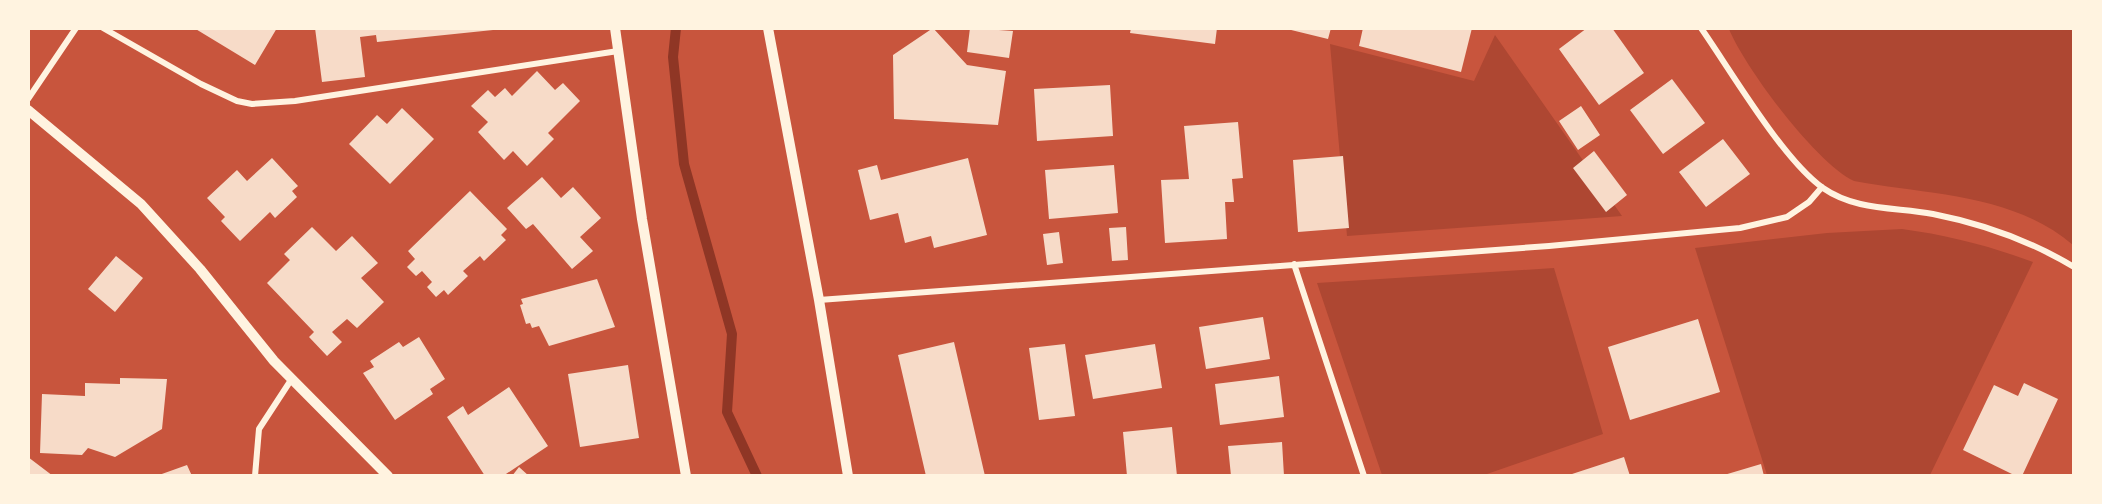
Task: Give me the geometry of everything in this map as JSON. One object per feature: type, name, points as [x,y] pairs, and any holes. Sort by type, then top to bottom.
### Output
[{"type":"street","points":[[28,99],[76,28]]},
{"type":"street","points":[[103,28],[215,91],[252,104],[295,101],[618,51]]},
{"type":"street","points":[[615,28],[642,219],[686,476]]},
{"type":"street","points":[[768,28],[819,300],[848,476]]},
{"type":"street","points":[[1701,28],[1780,141],[1822,187],[1860,205],[1930,214],[1995,229],[2036,246],[2073,267]]},
{"type":"street","points":[[28,110],[116,180],[141,204],[291,380],[388,476]]},
{"type":"street","points":[[819,300],[1549,246],[1753,227],[1796,212],[1822,187]]},
{"type":"street","points":[[1294,264],[1364,476]]},
{"type":"street","points":[[255,476],[259,429],[291,380]]},
{"type":"shaded area","points":[[1729,29],[2073,29],[2073,245],[2049,228],[2023,215],[1996,206],[1940,194],[1854,181],[1838,171],[1783,113],[1750,67]]},
{"type":"shaded area","points":[[1495,35],[1622,216],[1347,236],[1330,44],[1474,81]]},
{"type":"shaded area","points":[[1902,229],[1968,242],[2033,262],[1930,475],[1767,475],[1695,248],[1827,233]]},
{"type":"shaded area","points":[[1554,268],[1603,434],[1484,475],[1382,475],[1317,283]]},
{"type":"building","points":[[194,28],[277,28],[255,65]]},
{"type":"building","points":[[315,28],[493,28],[493,30],[377,42],[376,35],[360,37],[365,77],[322,82]]},
{"type":"building","points":[[933,28],[967,65],[1006,71],[998,125],[894,119],[893,55]]},
{"type":"building","points":[[970,28],[1013,31],[1009,58],[967,52]]},
{"type":"building","points":[[1131,28],[1217,28],[1215,44],[1130,33]]},
{"type":"building","points":[[1283,28],[1331,28],[1328,39]]},
{"type":"building","points":[[1363,28],[1472,28],[1461,72],[1359,46]]},
{"type":"building","points":[[1587,28],[1612,28],[1644,73],[1599,105],[1559,49]]},
{"type":"building","points":[[537,71],[555,90],[563,83],[580,101],[548,133],[554,139],[527,166],[513,151],[504,160],[478,132],[488,122],[471,106],[488,90],[495,97],[505,88],[512,96]]},
{"type":"building","points":[[1672,79],[1705,123],[1663,154],[1630,110]]},
{"type":"building","points":[[1110,85],[1113,136],[1037,141],[1034,89]]},
{"type":"building","points":[[1581,106],[1600,135],[1578,150],[1559,121]]},
{"type":"building","points":[[402,108],[434,139],[390,184],[349,144],[377,115],[387,124]]},
{"type":"building","points":[[1238,122],[1243,178],[1232,179],[1234,202],[1225,202],[1227,239],[1165,243],[1161,180],[1189,179],[1184,126]]},
{"type":"building","points":[[1723,139],[1750,174],[1706,207],[1679,172]]},
{"type":"building","points":[[1594,151],[1627,195],[1606,212],[1573,168]]},
{"type":"building","points":[[1343,156],[1349,228],[1298,232],[1293,160]]},
{"type":"building","points":[[272,158],[298,186],[292,191],[297,197],[275,218],[270,212],[240,241],[221,221],[225,217],[207,198],[237,170],[247,181]]},
{"type":"building","points":[[968,158],[987,235],[934,248],[931,236],[905,243],[898,213],[870,220],[858,170],[877,165],[881,180]]},
{"type":"building","points":[[1114,165],[1118,213],[1049,219],[1045,170]]},
{"type":"building","points":[[542,177],[561,198],[573,187],[601,218],[580,237],[593,251],[572,269],[533,224],[526,229],[507,208]]},
{"type":"building","points":[[470,191],[507,229],[501,235],[506,240],[484,261],[480,256],[463,271],[468,276],[448,295],[444,290],[436,297],[427,287],[432,282],[422,271],[416,276],[407,267],[415,259],[408,251]]},
{"type":"building","points":[[312,227],[336,251],[352,236],[378,263],[361,278],[384,302],[357,328],[347,319],[332,332],[342,342],[327,356],[309,337],[314,332],[267,283],[290,260],[284,254]]},
{"type":"building","points":[[1126,227],[1128,260],[1112,261],[1109,228]]},
{"type":"building","points":[[1059,232],[1063,263],[1047,265],[1043,234]]},
{"type":"building","points":[[116,256],[143,278],[115,312],[88,289]]},
{"type":"building","points":[[597,279],[615,327],[549,346],[539,326],[532,328],[530,323],[526,324],[520,305],[523,304],[521,299]]},
{"type":"building","points":[[1263,317],[1270,359],[1206,369],[1199,327]]},
{"type":"building","points":[[1698,319],[1720,392],[1630,420],[1608,347]]},
{"type":"building","points":[[419,337],[445,379],[430,389],[433,394],[395,420],[363,373],[374,367],[370,361],[399,342],[403,347]]},
{"type":"building","points":[[954,342],[985,476],[926,476],[898,355]]},
{"type":"building","points":[[1065,344],[1075,416],[1039,420],[1029,348]]},
{"type":"building","points":[[1155,344],[1162,388],[1093,399],[1085,355]]},
{"type":"building","points":[[628,365],[639,438],[580,447],[568,374]]},
{"type":"building","points":[[1279,376],[1284,417],[1220,425],[1215,384]]},
{"type":"building","points":[[120,378],[167,379],[162,429],[115,457],[88,448],[82,455],[40,453],[42,394],[85,396],[85,383],[120,384]]},
{"type":"building","points":[[2024,383],[2058,399],[2022,476],[2016,476],[1963,450],[1994,385],[2018,396]]},
{"type":"building","points":[[509,387],[548,446],[503,476],[485,476],[447,417],[463,406],[468,415]]},
{"type":"building","points":[[1172,427],[1177,476],[1127,476],[1123,432]]},
{"type":"building","points":[[1282,442],[1284,476],[1231,476],[1228,446]]},
{"type":"building","points":[[28,457],[53,476],[28,476]]},
{"type":"building","points":[[1624,457],[1630,476],[1569,476],[1569,475]]},
{"type":"building","points":[[1761,464],[1764,476],[1724,476],[1724,475]]},
{"type":"building","points":[[187,465],[192,476],[159,476],[159,475]]},
{"type":"building","points":[[519,467],[529,476],[512,476]]},
{"type":"waterway","points":[[676,28],[673,57],[684,164],[732,334],[727,412],[757,476]]}]
